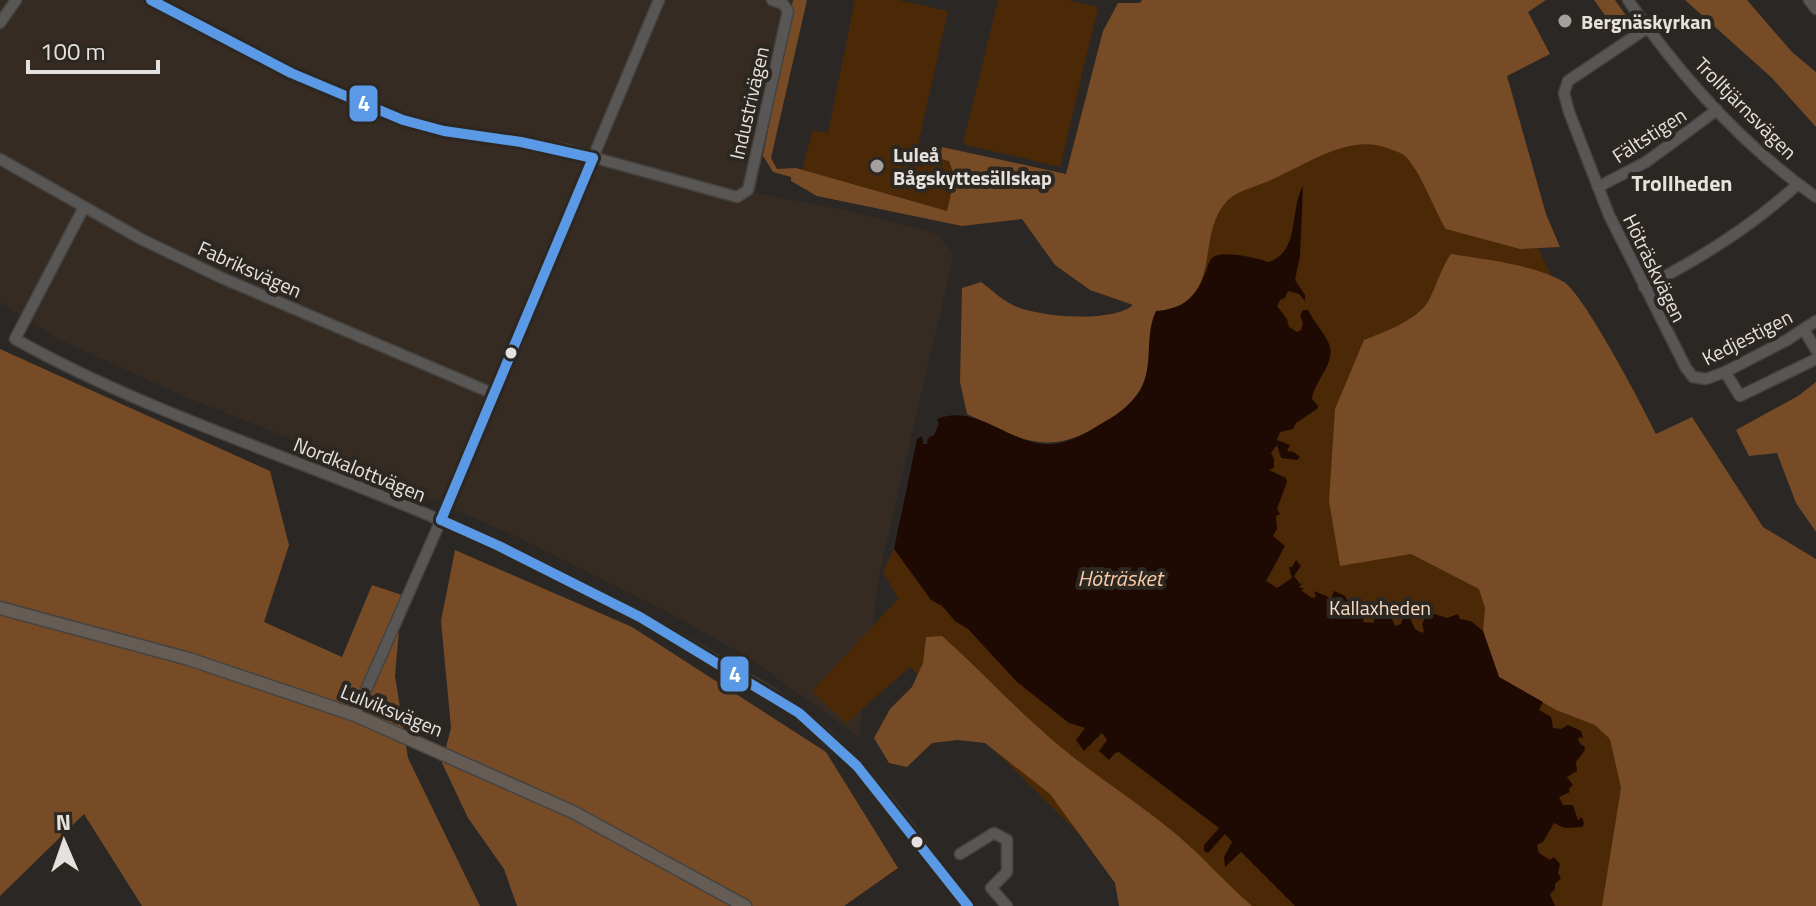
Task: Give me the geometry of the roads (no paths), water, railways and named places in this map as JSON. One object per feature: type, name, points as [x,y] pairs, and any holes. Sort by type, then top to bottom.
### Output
[{"type":"main road","name":"Lulviksvägen","points":[[0,608],[189,659],[355,715],[573,812],[745,906]]},
{"type":"street","points":[[0,23],[16,0]]},
{"type":"street","points":[[151,0],[291,73],[392,116],[444,131],[552,148],[593,158]]},
{"type":"street","points":[[355,715],[441,520],[659,0]]},
{"type":"street","name":"Industrivägen","points":[[593,158],[737,197],[748,190],[788,11],[783,4],[772,0]]},
{"type":"street","name":"Trolltjärnsvägen","points":[[1628,0],[1647,28],[1717,110],[1747,140],[1816,197]]},
{"type":"street","name":"Höträskvägen","points":[[1647,28],[1568,81],[1564,87],[1574,127],[1598,187],[1644,287],[1693,377]]},
{"type":"street","name":"Fältstigen","points":[[1598,187],[1646,162],[1717,110]]},
{"type":"street","name":"Fabriksvägen","points":[[0,159],[84,207],[222,278],[494,394]]},
{"type":"street","points":[[1644,287],[1685,267],[1736,235],[1798,184]]},
{"type":"street","name":"Nordkalottvägen","points":[[84,207],[15,339],[166,413],[441,520],[640,617],[799,713],[857,766],[968,906]]},
{"type":"street","name":"Kedjestigen","points":[[1693,377],[1706,379],[1725,372],[1816,321]]},
{"type":"street","points":[[1804,330],[1816,350]]},
{"type":"street","points":[[1725,372],[1740,396],[1816,359]]},
{"type":"street","points":[[960,854],[994,833],[1007,840],[1007,872],[991,888],[1007,906]]},
{"type":"water","name":"Höträsket","points":[[1303,186],[1300,256],[1295,280],[1305,295],[1305,301],[1299,294],[1288,291],[1277,306],[1289,327],[1297,332],[1303,323],[1300,316],[1303,310],[1308,310],[1331,351],[1312,399],[1317,409],[1296,423],[1293,429],[1280,432],[1277,440],[1290,445],[1287,451],[1300,457],[1297,460],[1281,458],[1277,445],[1271,453],[1274,468],[1269,470],[1286,478],[1287,482],[1277,509],[1280,514],[1276,516],[1277,529],[1273,536],[1285,546],[1266,581],[1277,588],[1292,578],[1289,567],[1296,560],[1301,566],[1294,576],[1300,584],[1303,583],[1299,587],[1305,589],[1301,590],[1312,598],[1316,597],[1314,591],[1331,598],[1334,591],[1345,596],[1350,605],[1360,608],[1365,616],[1363,622],[1392,619],[1395,626],[1401,624],[1404,615],[1408,614],[1415,629],[1422,633],[1422,624],[1428,612],[1447,618],[1458,614],[1460,619],[1471,621],[1483,631],[1499,677],[1543,702],[1539,710],[1551,717],[1553,728],[1561,729],[1568,725],[1581,731],[1583,738],[1579,737],[1578,740],[1585,750],[1576,762],[1577,771],[1567,777],[1573,785],[1570,792],[1559,797],[1563,805],[1573,805],[1578,820],[1582,817],[1584,824],[1582,827],[1565,828],[1554,823],[1543,842],[1537,845],[1539,853],[1550,860],[1554,857],[1560,864],[1558,873],[1561,878],[1550,894],[1555,906],[1295,906],[1241,852],[1225,867],[1224,857],[1232,842],[1225,834],[1208,853],[1204,851],[1204,845],[1219,828],[1119,752],[1109,760],[1099,751],[1107,740],[1102,733],[1084,751],[1076,740],[1085,728],[1069,723],[1017,682],[968,629],[931,600],[894,549],[917,439],[922,436],[923,444],[927,444],[939,424],[937,419],[952,415],[967,416],[1024,439],[1054,444],[1077,437],[1111,418],[1137,395],[1145,380],[1150,330],[1156,311],[1186,302],[1216,255],[1239,255],[1268,262],[1278,257],[1290,240]]},
{"type":"place","name":"Bergnäskyrkan","points":[[1565,21]]},
{"type":"place","name":"Luleå Bågskyttesällskap","points":[[877,166]]},
{"type":"district","name":"Trollheden","points":[[1682,183]]},
{"type":"park label","name":"Kallaxheden","points":[[1380,607]]}]
